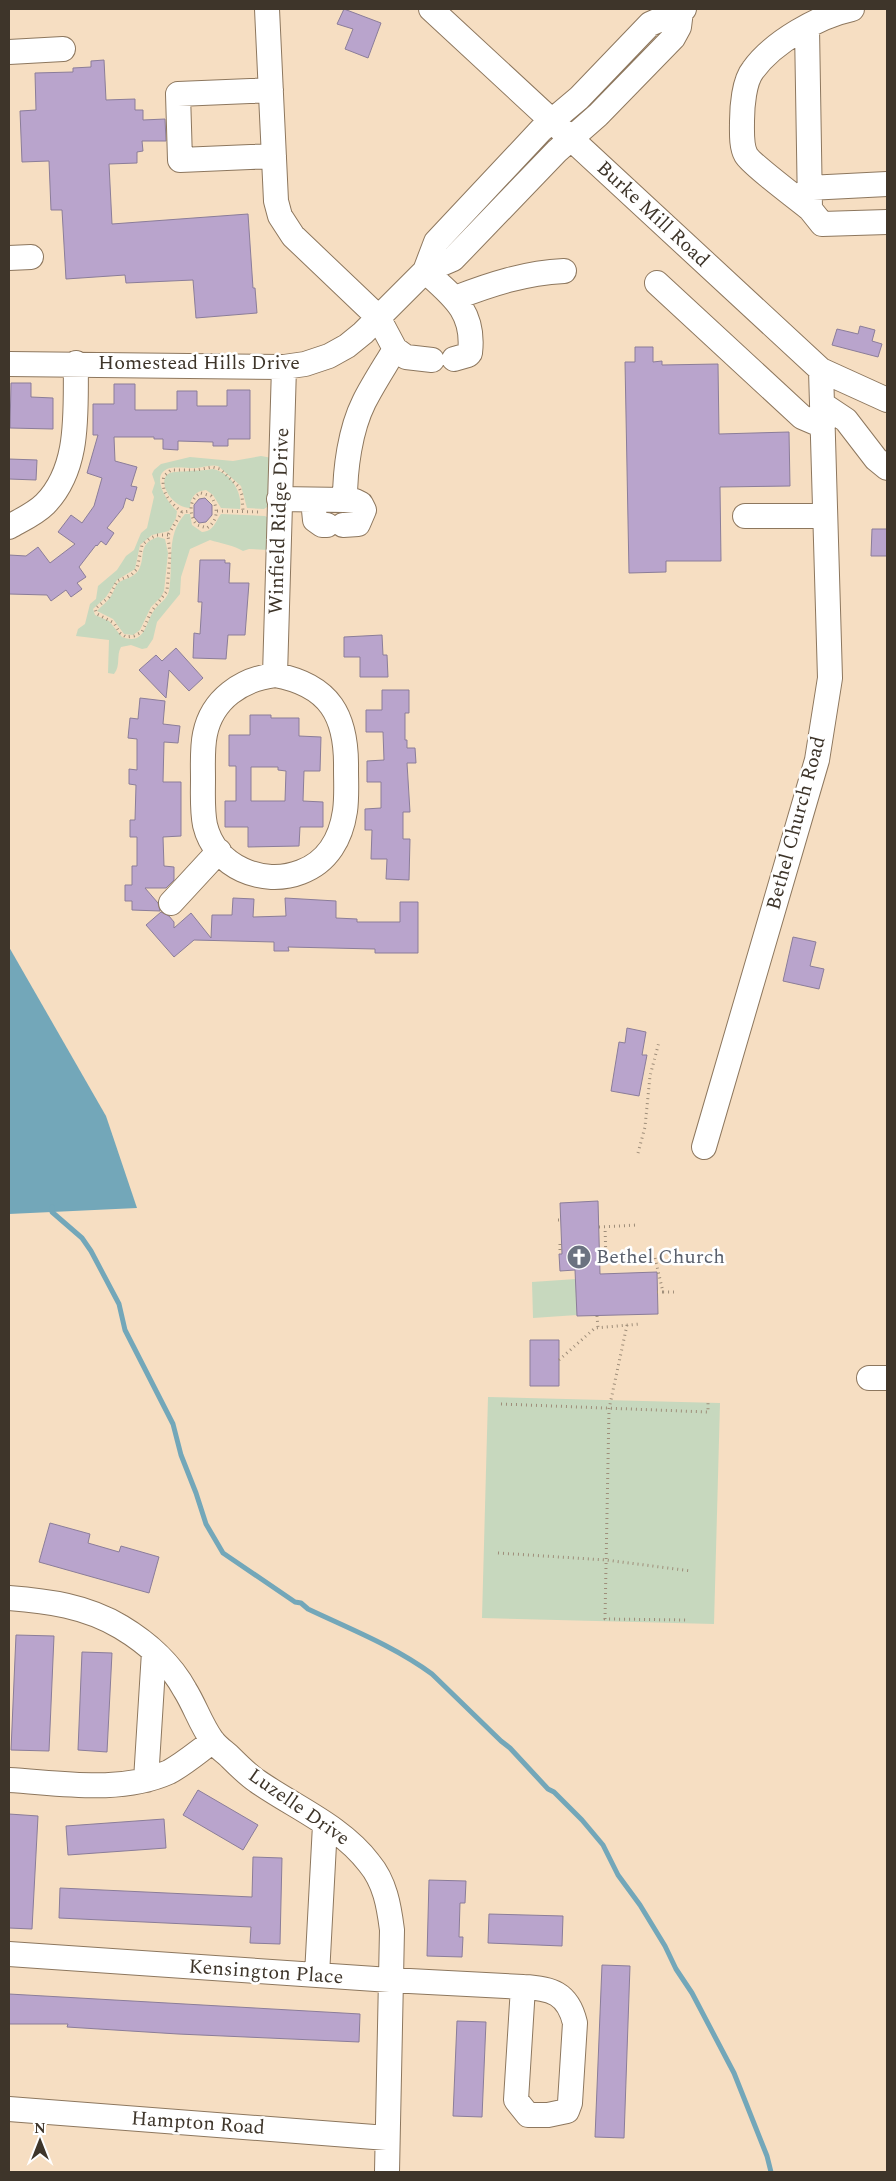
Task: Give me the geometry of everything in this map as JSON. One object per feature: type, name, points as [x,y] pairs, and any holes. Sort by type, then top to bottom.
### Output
[{"type":"street","points":[[267,9],[276,201],[280,216],[293,236],[378,318],[395,349],[406,357],[443,360],[468,356],[470,348],[469,323],[455,298],[425,271],[453,259],[572,138],[598,115],[673,38],[679,27],[682,10]]},
{"type":"street","name":"Burke Mill Road","points":[[431,9],[821,370],[887,400]]},
{"type":"street","points":[[852,9],[834,13],[781,42],[752,71],[742,105],[742,135],[746,156],[809,198],[887,184]]},
{"type":"street","name":"Homestead Hills Drive","points":[[9,364],[284,367],[306,364],[329,356],[347,346],[425,271],[436,242],[541,130],[579,98],[650,24],[662,17],[682,10]]},
{"type":"street","points":[[807,28],[809,198],[822,224],[887,222]]},
{"type":"street","points":[[9,52],[63,49]]},
{"type":"street","points":[[271,90],[178,94],[180,160],[274,156]]},
{"type":"street","points":[[455,298],[507,280],[543,272],[564,271]]},
{"type":"street","points":[[657,282],[802,417],[822,415],[846,420],[876,459],[887,468]]},
{"type":"street","points":[[345,500],[345,484],[358,418],[363,404],[395,349]]},
{"type":"street","points":[[9,527],[27,517],[45,503],[67,468],[74,446],[76,364]]},
{"type":"street","name":"Winfield Ridge Drive","points":[[275,675],[284,367]]},
{"type":"street","name":"Bethel Church Road","points":[[704,1147],[817,760],[830,678],[821,370]]},
{"type":"street","points":[[279,506],[313,500],[345,500],[361,504],[364,510],[358,524],[322,525],[316,520],[313,500]]},
{"type":"street","points":[[745,516],[825,516]]},
{"type":"street","points":[[275,675],[288,677],[314,689],[327,698],[340,718],[344,733],[346,802],[342,827],[334,844],[318,863],[292,876],[277,879],[261,877],[239,869],[219,851],[209,836],[205,824],[203,778],[205,733],[216,706],[227,694],[255,679],[275,675]]},
{"type":"street","points":[[171,903],[219,851]]},
{"type":"street","name":"Luzelle Drive","points":[[9,1598],[43,1600],[74,1606],[96,1614],[121,1627],[154,1652],[184,1688],[213,1740],[255,1780],[325,1825],[354,1846],[371,1864],[384,1888],[389,1906],[392,1930],[386,2138],[387,2172]]},
{"type":"street","points":[[146,1780],[154,1652]]},
{"type":"street","points":[[9,1780],[120,1785],[146,1780],[170,1771],[213,1740]]},
{"type":"street","points":[[317,1975],[325,1825]]},
{"type":"street","name":"Kensington Place","points":[[9,1954],[390,1980],[523,1986],[544,1988],[555,1992],[564,2000],[572,2011],[575,2023],[570,2103],[567,2111],[548,2116],[528,2116],[516,2100],[523,1986]]},
{"type":"street","name":"Hampton Road","points":[[9,2109],[386,2138]]},
{"type":"path","points":[[182,512],[167,497],[163,486],[164,476],[172,470],[197,470],[212,467],[223,471],[239,487],[243,499],[243,511]]},
{"type":"path","points":[[201,493],[211,496],[216,511],[214,523],[208,528],[203,528],[194,522],[191,511],[194,498],[201,493]]},
{"type":"path","points":[[216,511],[243,511],[279,506]]},
{"type":"path","points":[[182,512],[191,511]]},
{"type":"path","points":[[168,535],[157,535],[149,538],[142,545],[137,569],[131,575],[117,581],[109,597],[95,610],[97,614],[114,623],[120,634],[126,637],[142,632],[151,612],[167,591],[170,554],[168,535],[182,512]]},
{"type":"path","points":[[638,1153],[645,1127],[650,1076],[659,1042]]},
{"type":"path","points":[[598,1227],[637,1226]]},
{"type":"path","points":[[600,1260],[606,1260],[605,1227]]},
{"type":"path","points":[[560,1244],[560,1254]]},
{"type":"path","points":[[656,1258],[663,1292]]},
{"type":"path","points":[[657,1292],[674,1292]]},
{"type":"path","points":[[597,1316],[598,1328]]},
{"type":"path","points":[[559,1360],[595,1328],[640,1324]]},
{"type":"path","points":[[627,1325],[608,1409],[605,1619],[687,1620]]},
{"type":"path","points":[[501,1404],[708,1412],[708,1402]]},
{"type":"path","points":[[498,1553],[606,1560],[691,1571]]},
{"type":"green space","points":[[261,456],[272,458],[270,505],[264,509],[247,508],[241,486],[218,466],[170,468],[164,471],[160,482],[169,502],[177,511],[176,518],[169,531],[152,535],[140,545],[135,569],[117,580],[106,597],[93,609],[95,615],[109,621],[122,637],[130,639],[140,636],[155,609],[168,594],[172,541],[179,523],[185,514],[190,514],[192,525],[202,532],[212,528],[221,514],[265,516],[270,519],[269,550],[249,549],[243,551],[210,540],[190,549],[181,577],[180,594],[157,622],[153,639],[147,648],[142,649],[131,645],[121,647],[116,671],[114,674],[108,673],[109,640],[76,636],[78,629],[85,624],[90,604],[96,599],[98,586],[117,570],[126,556],[134,550],[141,533],[147,528],[154,497],[152,492],[155,483],[152,474],[154,470],[161,464],[190,457],[233,461]]},
{"type":"green space","points":[[213,469],[230,478],[239,496],[240,509],[221,508],[213,495],[206,490],[194,496],[190,508],[183,507],[172,499],[165,487],[164,481],[170,473]]},
{"type":"green space","points":[[158,537],[165,539],[168,553],[164,591],[151,607],[140,630],[133,635],[124,634],[113,619],[97,611],[110,598],[118,583],[133,576],[138,571],[141,566],[144,547],[151,540]]},
{"type":"green space","points":[[576,1279],[577,1315],[533,1318],[532,1282]]},
{"type":"green space","points":[[488,1397],[720,1403],[714,1624],[482,1618]]},
{"type":"water","points":[[9,947],[106,1116],[137,1208],[9,1214]]},
{"type":"building","points":[[344,9],[381,23],[368,58],[345,49],[353,29],[337,24]]},
{"type":"building","points":[[104,60],[106,100],[135,99],[135,110],[143,110],[143,120],[165,119],[166,141],[142,141],[143,151],[137,152],[137,163],[109,164],[112,224],[248,214],[253,288],[255,288],[257,313],[196,318],[193,280],[126,283],[125,275],[66,279],[62,210],[51,210],[49,161],[22,162],[20,111],[36,110],[35,73],[73,72],[73,68],[91,67],[91,61]]},
{"type":"building","points":[[860,326],[875,330],[872,341],[882,344],[878,357],[832,345],[837,329],[858,334]]},
{"type":"building","points":[[635,347],[653,347],[653,362],[662,361],[662,365],[718,364],[719,434],[789,432],[790,486],[720,487],[721,561],[666,561],[666,572],[629,573],[625,362],[635,362]]},
{"type":"building","points":[[11,383],[31,383],[31,397],[53,398],[53,429],[10,428]]},
{"type":"building","points":[[114,384],[135,384],[135,410],[177,410],[177,391],[197,391],[197,406],[227,406],[227,390],[250,390],[250,439],[228,439],[228,446],[213,446],[213,442],[178,441],[178,450],[163,449],[163,439],[154,439],[154,437],[114,437],[115,461],[137,467],[131,486],[137,487],[133,501],[126,498],[123,508],[107,528],[114,533],[106,545],[101,541],[96,545],[79,567],[86,577],[77,583],[82,589],[71,597],[66,590],[51,601],[47,595],[9,594],[9,555],[26,556],[38,547],[50,563],[75,544],[58,532],[71,515],[82,523],[94,506],[102,478],[87,473],[98,435],[93,435],[93,404],[114,404]]},
{"type":"building","points":[[9,459],[37,460],[36,480],[9,479]]},
{"type":"building","points":[[205,498],[212,505],[212,515],[206,522],[199,523],[194,517],[194,505],[199,499]]},
{"type":"building","points":[[872,529],[887,529],[887,556],[871,556]]},
{"type":"building","points":[[200,560],[225,560],[225,563],[230,563],[229,583],[249,583],[245,635],[228,635],[226,659],[193,658],[194,633],[200,634],[202,602],[198,602]]},
{"type":"building","points":[[382,635],[383,655],[387,655],[388,677],[360,677],[360,657],[344,657],[344,637]]},
{"type":"building","points":[[176,648],[203,678],[189,691],[169,670],[166,698],[139,670],[156,655],[162,661]]},
{"type":"building","points":[[382,690],[409,690],[409,713],[405,713],[405,740],[407,740],[407,748],[415,748],[416,763],[407,763],[410,812],[403,812],[403,839],[410,839],[409,880],[386,879],[387,859],[371,859],[372,830],[365,830],[365,809],[381,808],[381,782],[367,782],[367,761],[384,760],[383,732],[366,732],[366,710],[382,710]]},
{"type":"building","points":[[140,698],[165,701],[163,724],[180,726],[178,743],[164,742],[163,782],[181,782],[181,836],[163,837],[164,866],[174,867],[174,880],[166,888],[145,888],[158,903],[160,911],[132,910],[132,901],[125,901],[125,885],[132,885],[132,866],[137,866],[137,837],[130,837],[130,820],[135,820],[136,785],[129,784],[129,769],[137,770],[137,739],[128,738],[130,718],[138,719]]},
{"type":"building","points":[[250,715],[271,715],[271,718],[299,718],[299,736],[321,737],[320,771],[304,771],[303,801],[323,802],[323,827],[300,827],[299,846],[248,847],[248,827],[225,827],[225,801],[236,801],[236,766],[229,766],[229,735],[250,735]],"holes":[[[251,767],[278,767],[278,770],[286,771],[285,801],[251,801]]]},
{"type":"building","points":[[233,898],[254,899],[253,917],[286,916],[285,898],[336,901],[336,918],[357,919],[357,922],[400,922],[400,902],[418,902],[418,953],[375,953],[375,949],[288,947],[289,951],[274,951],[274,942],[194,940],[174,957],[146,925],[161,912],[169,916],[174,922],[174,928],[191,913],[211,938],[212,915],[232,915]]},
{"type":"building","points":[[793,937],[816,942],[810,966],[824,969],[819,989],[783,981]]},
{"type":"building","points":[[627,1028],[646,1032],[642,1055],[647,1055],[639,1096],[611,1091],[619,1042],[625,1043]]},
{"type":"building","name":"Bethel Church","points":[[598,1201],[600,1274],[657,1272],[658,1314],[577,1316],[575,1270],[560,1271],[559,1254],[562,1254],[560,1203]]},
{"type":"building","points":[[530,1340],[559,1340],[559,1386],[530,1386]]},
{"type":"building","points":[[50,1523],[90,1534],[88,1543],[119,1552],[121,1546],[159,1557],[149,1593],[39,1562]]},
{"type":"building","points":[[16,1635],[54,1636],[49,1751],[11,1750]]},
{"type":"building","points":[[82,1652],[112,1653],[107,1752],[78,1750]]},
{"type":"building","points":[[198,1790],[258,1825],[243,1850],[183,1815]]},
{"type":"building","points":[[9,1814],[38,1816],[32,1929],[9,1928]]},
{"type":"building","points":[[164,1819],[166,1848],[68,1855],[66,1826]]},
{"type":"building","points":[[253,1857],[282,1858],[280,1944],[250,1943],[251,1927],[59,1918],[60,1888],[252,1897]]},
{"type":"building","points":[[429,1880],[466,1881],[465,1903],[460,1903],[459,1937],[463,1937],[462,1957],[427,1956]]},
{"type":"building","points":[[489,1914],[563,1916],[562,1946],[488,1943]]},
{"type":"building","points":[[602,1965],[630,1966],[624,2138],[595,2137]]},
{"type":"building","points":[[9,1994],[360,2014],[359,2042],[178,2034],[67,2027],[68,2024],[9,2024]]},
{"type":"building","points":[[457,2021],[486,2022],[482,2117],[453,2116]]},
{"type":"waterway","points":[[52,1207],[52,1212],[82,1238],[91,1251],[119,1304],[125,1330],[173,1424],[181,1455],[206,1524],[223,1553],[295,1602],[301,1603],[308,1609],[387,1646],[432,1674],[510,1748],[548,1789],[554,1792],[582,1820],[603,1845],[618,1875],[640,1905],[665,1946],[676,1969],[692,1993],[734,2073],[767,2156],[771,2172]]},
{"type":"place","name":"Bethel Church","points":[[579,1257]]}]
